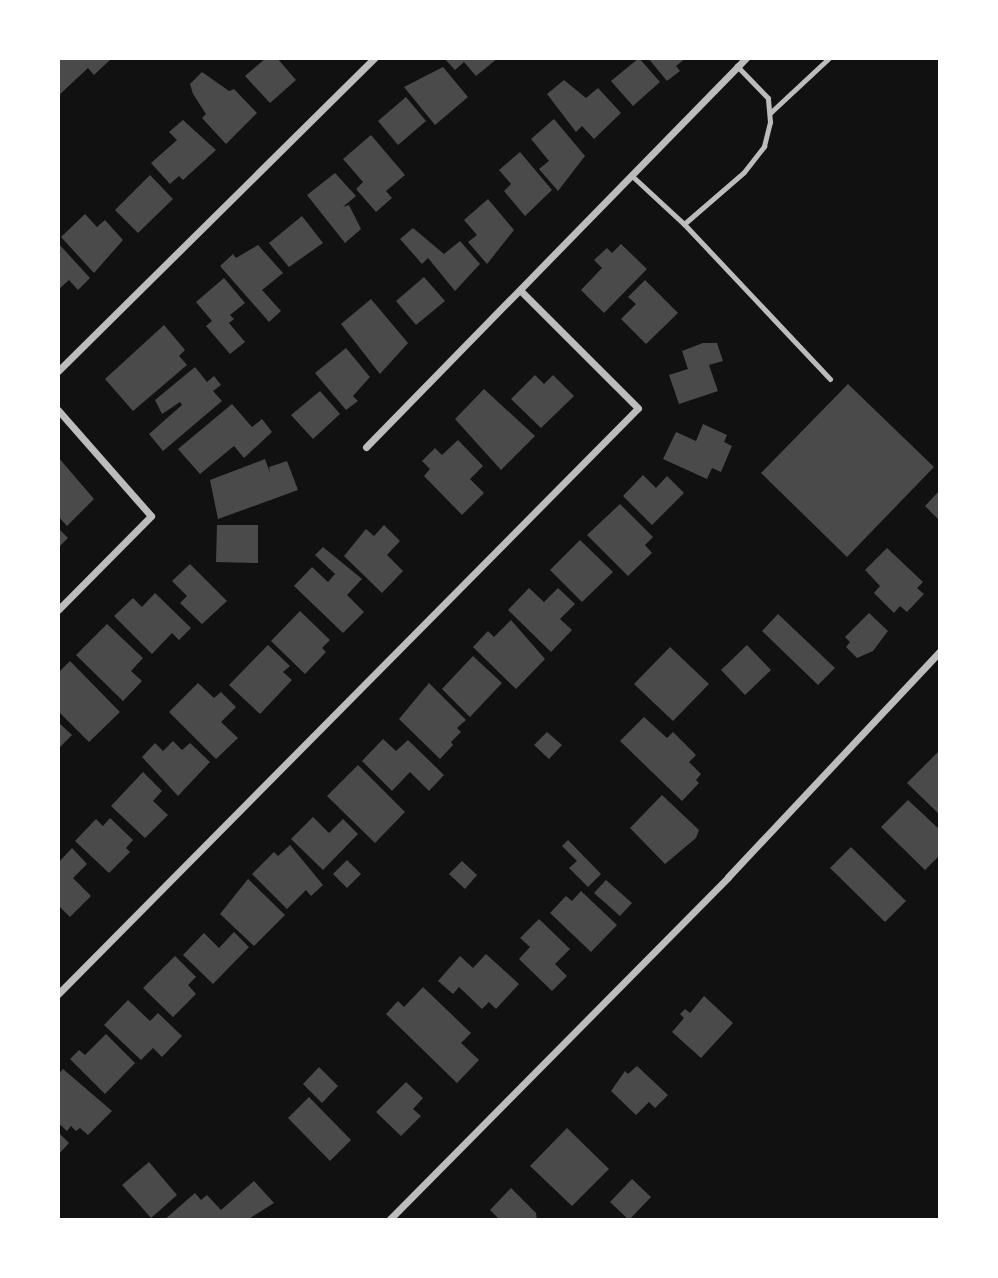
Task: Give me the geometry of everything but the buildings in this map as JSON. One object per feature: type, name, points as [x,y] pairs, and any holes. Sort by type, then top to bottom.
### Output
[{"type":"street","points":[[58,371],[374,58]]},
{"type":"street","points":[[366,447],[746,58]]},
{"type":"street","points":[[58,994],[638,408],[520,290]]},
{"type":"street","points":[[58,410],[151,516],[58,610]]},
{"type":"street","points":[[389,1220],[728,877],[940,651]]},
{"type":"lane","points":[[769,113],[828,58]]},
{"type":"lane","points":[[684,224],[710,205],[764,146],[769,113],[768,98],[737,66]]},
{"type":"lane","points":[[631,176],[684,224],[830,379]]}]
